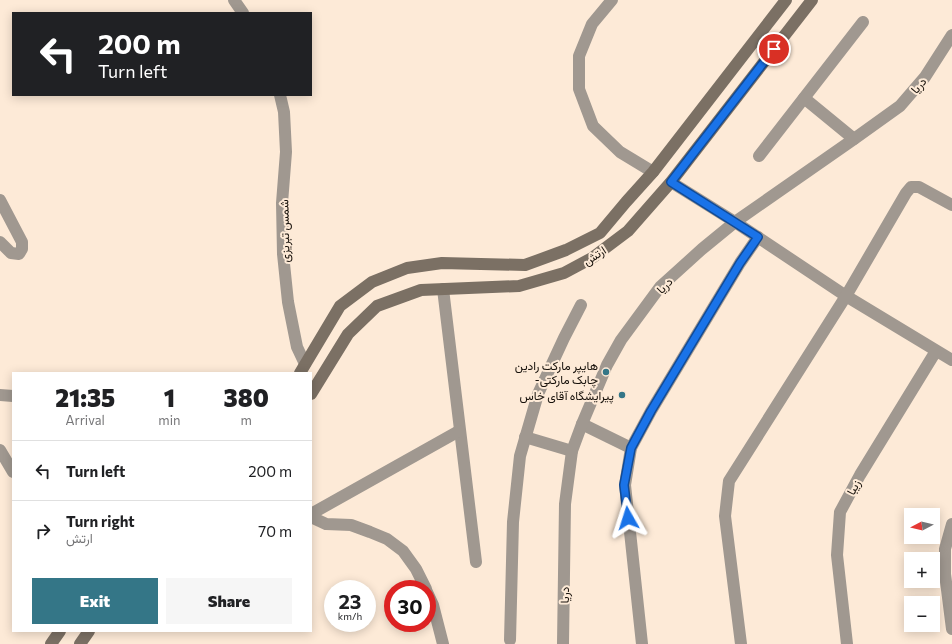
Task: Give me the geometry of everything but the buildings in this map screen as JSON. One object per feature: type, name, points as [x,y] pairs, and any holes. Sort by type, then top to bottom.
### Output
[{"type":"main road","name":"ارتش","points":[[302,369],[340,306],[372,282],[407,268],[442,263],[525,265],[566,250],[600,233],[653,172],[786,0]]},
{"type":"main road","name":"ارتش","points":[[312,392],[348,334],[377,306],[421,290],[519,286],[564,273],[592,258],[628,231],[671,182],[812,0]]},
{"type":"main road","points":[[51,644],[59,632]]},
{"type":"main road","points":[[80,644],[89,632]]},
{"type":"street","points":[[234,0],[242,12]]},
{"type":"street","points":[[612,0],[592,24],[579,56],[579,89],[592,126],[620,152],[653,172]]},
{"type":"street","points":[[759,156],[863,22]]},
{"type":"street","name":"دریا","points":[[563,644],[565,504],[572,451],[606,365],[621,340],[660,287],[702,249],[735,222],[900,106],[925,77],[952,35]]},
{"type":"street","name":"شمس تبریزی","points":[[280,96],[284,112],[286,152],[282,202],[283,254],[288,302],[302,369]]},
{"type":"street","points":[[804,98],[854,139]]},
{"type":"street","points":[[671,182],[735,222],[846,296],[952,360]]},
{"type":"street","points":[[741,644],[725,516],[730,482],[846,296],[906,193],[911,187],[919,187],[952,205]]},
{"type":"street","points":[[0,200],[22,242],[22,249],[18,254],[11,253],[0,242]]},
{"type":"street","points":[[642,644],[624,485],[631,448],[651,411],[740,263],[758,237]]},
{"type":"street","points":[[443,289],[476,562]]},
{"type":"street","points":[[510,640],[513,522],[520,456],[538,394],[581,305]]},
{"type":"street","name":"زیبا","points":[[846,644],[837,555],[840,512],[860,475],[936,350]]},
{"type":"street","points":[[0,395],[12,396]]},
{"type":"street","points":[[582,424],[631,448]]},
{"type":"street","points":[[312,515],[459,431]]},
{"type":"street","points":[[525,437],[572,451]]},
{"type":"street","points":[[0,450],[12,470]]},
{"type":"street","points":[[312,517],[326,524],[351,526],[387,539],[403,551],[416,569],[421,580]]},
{"type":"street","points":[[952,524],[946,549],[945,574],[952,629]]},
{"type":"street","points":[[436,617],[443,644]]},
{"type":"place","name":"هایپر مارکت رادین -چابک مارکتی","points":[[606,372]]},
{"type":"place","name":"پیرایشگاه آقای خاس","points":[[622,395]]},
{"type":"route","points":[[628,518],[624,485],[631,448],[651,411],[740,263],[758,237],[671,182],[774,49]]}]
